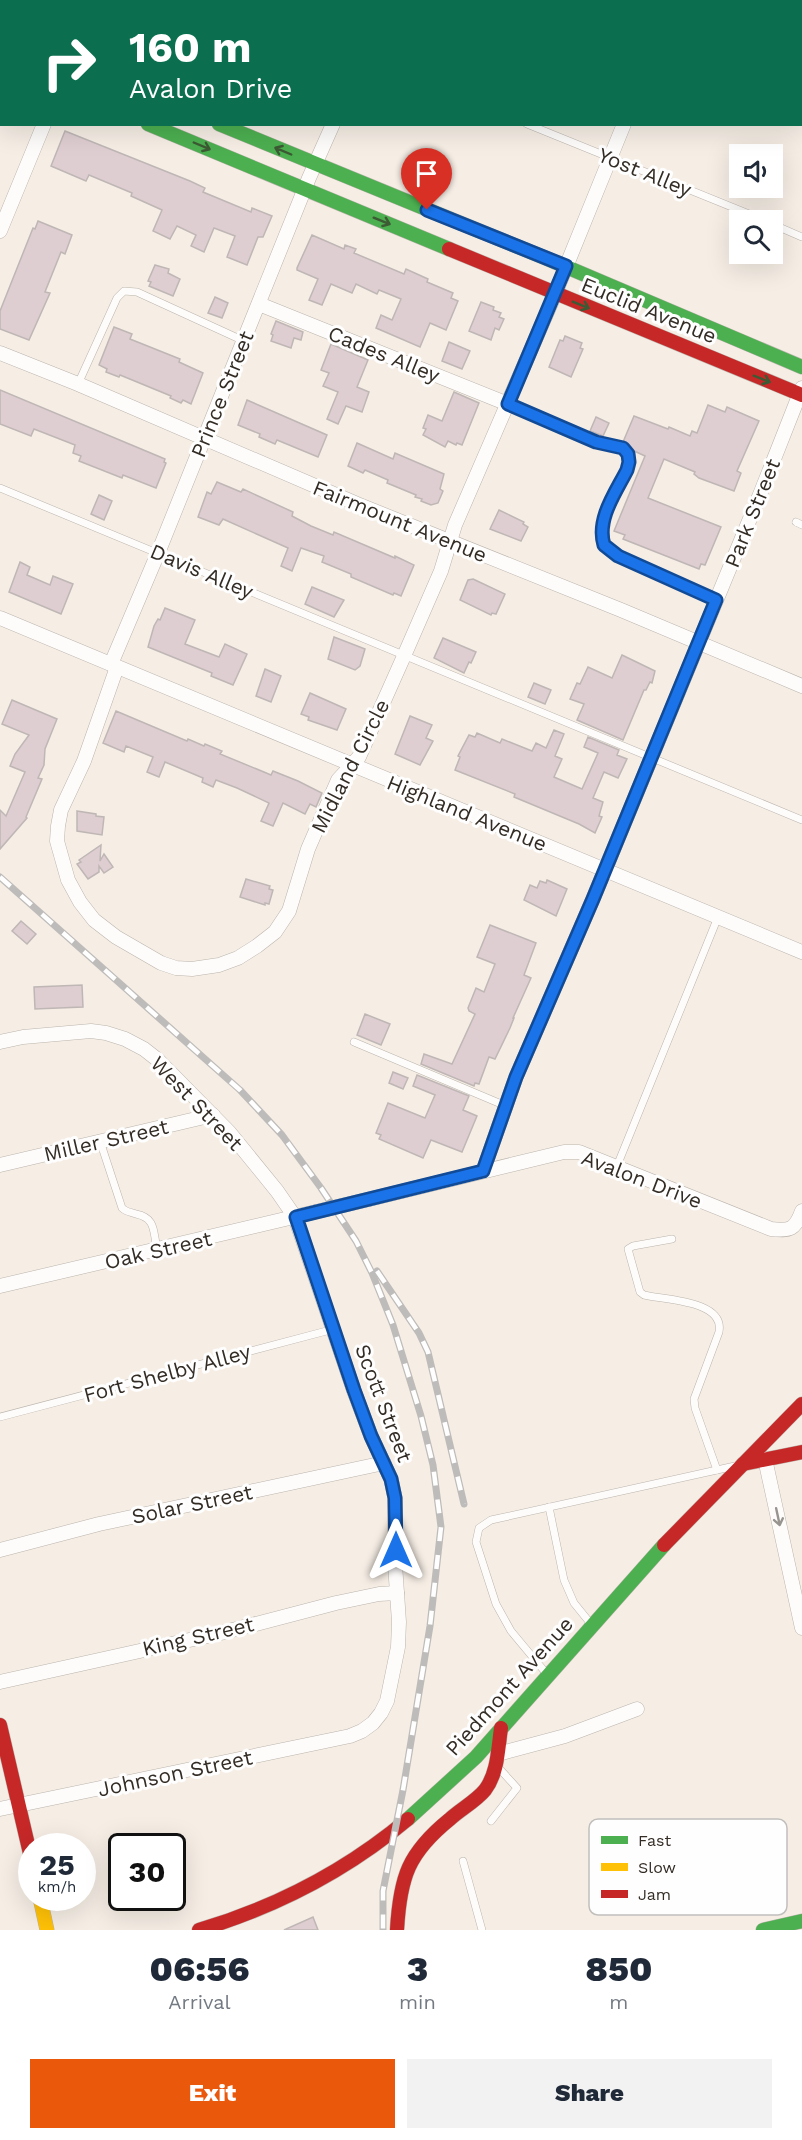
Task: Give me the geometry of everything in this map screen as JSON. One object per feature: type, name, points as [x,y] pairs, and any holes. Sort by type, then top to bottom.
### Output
[{"type":"main road","name":"Euclid Avenue","points":[[153,126],[555,294],[801,393]]},
{"type":"main road","name":"Euclid Avenue","points":[[224,126],[566,266],[802,367]]},
{"type":"main road","name":"Piedmont Avenue","points":[[199,1930],[254,1912],[329,1875],[424,1807],[459,1775],[644,1567],[802,1404]]},
{"type":"main road","points":[[743,1464],[802,1452]]},
{"type":"main road","points":[[0,1725],[25,1833]]},
{"type":"main road","points":[[397,1930],[405,1873],[413,1857],[434,1833],[484,1791],[494,1773],[501,1728]]},
{"type":"main road","points":[[43,1911],[47,1930]]},
{"type":"main road","points":[[763,1930],[802,1921]]},
{"type":"street","points":[[1,226],[43,126]]},
{"type":"street","name":"Prince Street","points":[[114,665],[332,126]]},
{"type":"street","name":"Midland Circle","points":[[114,665],[84,761],[61,810],[57,841],[68,880],[80,902],[94,920],[116,937],[161,963],[176,968],[192,969],[219,965],[238,958],[275,932],[289,911],[308,849],[338,780],[359,757],[404,656],[451,543],[455,525],[555,294],[623,126]]},
{"type":"street","name":"Cades Alley","points":[[259,304],[508,404]]},
{"type":"street","name":"Fairmount Avenue","points":[[0,353],[451,543],[802,686]]},
{"type":"street","name":"Park Street","points":[[483,1171],[516,1077],[801,393]]},
{"type":"street","name":"Highland Avenue","points":[[0,618],[802,952]]},
{"type":"street","name":"West Street","points":[[0,1042],[22,1037],[83,1031],[106,1033],[125,1039],[144,1049],[213,1115],[296,1217]]},
{"type":"street","name":"Miller Street","points":[[0,1165],[213,1115]]},
{"type":"street","name":"Avalon Drive","points":[[315,1212],[564,1152],[579,1152],[617,1166],[771,1229],[792,1228],[802,1211]]},
{"type":"street","name":"Oak Street","points":[[0,1286],[315,1212]]},
{"type":"street","name":"Scott Street","points":[[296,1217],[371,1436],[391,1479],[395,1498],[398,1647],[387,1701],[381,1713],[373,1723],[350,1736]]},
{"type":"street","points":[[765,1460],[802,1628]]},
{"type":"street","name":"Solar Street","points":[[0,1550],[99,1524],[384,1463]]},
{"type":"street","name":"King Street","points":[[0,1682],[221,1633],[336,1603],[379,1594],[397,1593]]},
{"type":"street","points":[[497,1759],[637,1709]]},
{"type":"street","name":"Johnson Street","points":[[0,1809],[350,1736]]},
{"type":"lane","name":"Yost Alley","points":[[531,126],[739,210]]},
{"type":"lane","points":[[783,229],[802,237]]},
{"type":"lane","points":[[78,384],[117,298],[124,291],[137,292],[244,341]]},
{"type":"lane","points":[[508,404],[596,442],[623,448],[628,454],[629,462],[602,522],[604,545],[618,556],[716,600]]},
{"type":"lane","name":"Davis Alley","points":[[0,488],[802,820]]},
{"type":"lane","points":[[617,1166],[718,917]]},
{"type":"lane","points":[[354,1042],[506,1106]]},
{"type":"lane","points":[[100,1141],[122,1208],[125,1211],[147,1216],[151,1221],[157,1250]]},
{"type":"lane","points":[[672,1239],[633,1246],[628,1249],[640,1292],[644,1295],[699,1306],[717,1319],[720,1325],[694,1399],[695,1408],[717,1470]]},
{"type":"lane","name":"Fort Shelby Alley","points":[[0,1416],[334,1329]]},
{"type":"lane","points":[[547,1675],[510,1631],[496,1604],[476,1542],[476,1534],[485,1522],[743,1464]]},
{"type":"lane","points":[[549,1507],[564,1580],[574,1603],[592,1625]]},
{"type":"lane","points":[[491,1821],[517,1788],[497,1759]]},
{"type":"lane","points":[[463,1862],[482,1930]]},
{"type":"building","points":[[65,131],[190,181],[205,188],[203,192],[251,212],[252,208],[272,216],[263,237],[258,237],[247,265],[227,257],[235,236],[214,228],[204,252],[191,246],[196,235],[177,226],[170,239],[153,231],[162,210],[131,196],[132,193],[89,175],[86,181],[51,166]]},
{"type":"building","points":[[38,221],[72,235],[65,254],[61,252],[45,292],[50,293],[29,340],[0,329],[0,311],[33,228],[35,229]]},
{"type":"building","points":[[312,235],[344,249],[345,245],[356,249],[354,253],[404,274],[406,269],[428,279],[427,282],[453,293],[451,298],[458,301],[446,330],[430,323],[420,347],[376,328],[381,315],[392,320],[401,299],[379,290],[377,294],[356,284],[352,293],[331,284],[322,305],[309,300],[318,279],[297,268]]},
{"type":"building","points":[[155,265],[169,269],[168,273],[180,279],[173,296],[149,286],[151,282],[148,281]]},
{"type":"building","points":[[215,297],[228,303],[222,318],[208,313]]},
{"type":"building","points":[[481,302],[494,307],[493,310],[501,313],[499,317],[504,319],[499,330],[495,328],[491,340],[469,331]]},
{"type":"building","points":[[276,321],[303,332],[301,340],[294,338],[291,348],[271,341]]},
{"type":"building","points":[[114,327],[132,334],[130,339],[180,359],[179,362],[203,373],[191,404],[183,400],[181,403],[170,398],[171,396],[120,375],[119,377],[106,372],[107,369],[99,365]]},
{"type":"building","points":[[565,336],[582,343],[580,348],[583,349],[571,377],[549,367],[560,340],[563,341]]},
{"type":"building","points":[[449,342],[470,351],[462,369],[442,361]]},
{"type":"building","points":[[331,344],[368,360],[357,387],[369,392],[362,412],[346,406],[338,424],[327,419],[338,392],[323,386],[329,373],[321,370]]},
{"type":"building","points":[[0,390],[165,459],[166,463],[156,488],[123,475],[122,478],[79,461],[81,456],[73,453],[75,445],[34,429],[31,436],[0,424]]},
{"type":"building","points":[[454,392],[479,403],[462,445],[448,441],[445,447],[423,435],[426,429],[423,428],[428,415],[442,421]]},
{"type":"building","points":[[247,400],[327,435],[318,457],[277,440],[275,444],[259,437],[260,434],[238,425]]},
{"type":"building","points":[[708,405],[725,412],[727,407],[759,421],[737,471],[741,473],[734,491],[699,478],[694,474],[695,472],[664,459],[648,498],[721,527],[705,565],[701,564],[699,569],[623,539],[625,535],[614,531],[645,456],[632,450],[623,442],[634,416],[690,436],[692,431],[697,433]]},
{"type":"building","points":[[596,417],[609,423],[603,436],[590,431]]},
{"type":"building","points":[[357,443],[393,459],[395,453],[444,474],[440,489],[443,491],[438,503],[431,505],[421,501],[422,499],[415,497],[416,495],[387,483],[388,480],[365,470],[363,473],[348,466]]},
{"type":"building","points":[[217,482],[241,492],[243,489],[293,512],[292,516],[311,526],[333,535],[334,532],[414,565],[401,596],[394,593],[393,595],[351,577],[351,574],[322,562],[324,556],[301,548],[292,571],[281,566],[288,548],[223,519],[219,525],[198,517],[207,492],[211,494]]},
{"type":"building","points":[[99,495],[112,501],[104,520],[91,514]]},
{"type":"building","points":[[499,510],[524,522],[523,524],[528,527],[521,541],[490,529]]},
{"type":"building","points":[[20,562],[30,567],[27,575],[50,585],[53,576],[73,584],[61,614],[9,592]]},
{"type":"building","points":[[473,579],[505,594],[496,614],[491,615],[460,600],[468,580]]},
{"type":"building","points":[[312,587],[344,600],[334,617],[305,604]]},
{"type":"building","points":[[165,608],[195,620],[185,644],[219,657],[225,644],[247,654],[233,685],[211,676],[212,673],[148,647],[154,626],[158,619],[160,620]]},
{"type":"building","points":[[334,637],[365,649],[360,666],[355,670],[328,659]]},
{"type":"building","points":[[443,638],[476,652],[464,673],[434,658]]},
{"type":"building","points":[[622,655],[655,671],[652,683],[650,682],[644,690],[623,740],[577,720],[584,704],[570,699],[588,667],[612,678]]},
{"type":"building","points":[[265,669],[281,676],[271,702],[256,696]]},
{"type":"building","points":[[534,683],[551,690],[545,704],[528,697]]},
{"type":"building","points":[[310,693],[346,709],[337,730],[308,720],[309,717],[301,714]]},
{"type":"building","points":[[12,700],[57,719],[45,749],[44,765],[38,778],[42,779],[27,818],[0,849],[0,810],[6,816],[25,772],[10,766],[15,754],[29,735],[2,724]]},
{"type":"building","points":[[116,711],[187,741],[188,739],[222,751],[220,754],[271,775],[273,771],[298,781],[322,793],[316,807],[310,804],[305,814],[283,803],[273,826],[261,821],[269,803],[237,788],[216,780],[213,787],[202,782],[203,778],[165,762],[159,777],[147,772],[153,757],[126,746],[124,752],[103,743]]},
{"type":"building","points":[[410,716],[432,725],[426,738],[433,741],[420,765],[395,754]]},
{"type":"building","points":[[554,730],[564,734],[555,756],[562,759],[554,777],[582,789],[598,753],[584,747],[588,737],[619,750],[617,755],[627,759],[618,778],[604,772],[593,798],[603,802],[599,816],[602,817],[595,833],[514,797],[515,794],[455,770],[460,757],[458,756],[469,735],[475,737],[477,733],[500,743],[502,739],[532,751],[536,743],[546,748]]},
{"type":"building","points":[[77,811],[104,817],[102,835],[77,831]]},
{"type":"building","points":[[101,845],[100,861],[104,854],[113,867],[104,873],[99,866],[99,872],[88,879],[77,864],[81,862],[79,860]]},
{"type":"building","points":[[246,879],[270,886],[269,889],[273,890],[269,904],[265,903],[265,905],[240,897]]},
{"type":"building","points":[[547,880],[567,889],[556,916],[524,900],[530,885],[537,888],[540,881],[546,883]]},
{"type":"building","points":[[21,921],[36,934],[27,944],[12,931]]},
{"type":"building","points":[[490,925],[536,943],[524,975],[531,978],[510,1028],[495,1059],[489,1057],[479,1084],[475,1083],[474,1086],[421,1064],[424,1054],[452,1064],[475,1014],[468,1008],[476,988],[484,992],[495,964],[477,957]]},
{"type":"building","points":[[82,985],[83,1007],[35,1009],[34,987]]},
{"type":"building","points":[[365,1014],[390,1024],[381,1045],[357,1035]]},
{"type":"building","points":[[393,1072],[408,1078],[403,1089],[389,1083]]},
{"type":"building","points":[[417,1075],[469,1096],[463,1110],[477,1116],[462,1152],[431,1140],[423,1158],[379,1139],[381,1135],[376,1133],[388,1103],[425,1118],[435,1095],[413,1086]]},
{"type":"building","points":[[313,1917],[318,1930],[284,1930]]},
{"type":"railway","points":[[0,877],[240,1090],[282,1135],[356,1241],[393,1325],[421,1416],[433,1465],[441,1527],[430,1626],[403,1790],[383,1891],[383,1930]]},
{"type":"railway","points":[[377,1271],[419,1333],[428,1352],[464,1504]]},
{"type":"traffic: fast","points":[[153,126],[449,249]]},
{"type":"traffic: fast","points":[[224,126],[543,257],[802,367]]},
{"type":"traffic: fast","points":[[408,1819],[476,1757],[664,1545]]},
{"type":"traffic: fast","points":[[763,1930],[802,1921]]},
{"type":"traffic: slow","points":[[43,1911],[47,1930]]},
{"type":"traffic: jam","points":[[449,249],[802,395]]},
{"type":"traffic: jam","points":[[664,1545],[802,1404]]},
{"type":"traffic: jam","points":[[743,1464],[802,1452]]},
{"type":"traffic: jam","points":[[0,1725],[25,1833]]},
{"type":"traffic: jam","points":[[397,1930],[401,1895],[409,1867],[424,1843],[485,1790],[493,1776],[501,1728]]},
{"type":"traffic: jam","points":[[199,1930],[255,1910],[309,1885],[360,1855],[408,1819]]},
{"type":"route","points":[[396,1550],[395,1498],[391,1479],[371,1436],[354,1390],[296,1217],[483,1171],[516,1077],[593,899],[716,600],[618,556],[604,545],[602,522],[629,462],[628,454],[623,448],[596,442],[508,404],[566,266],[427,210]]}]
